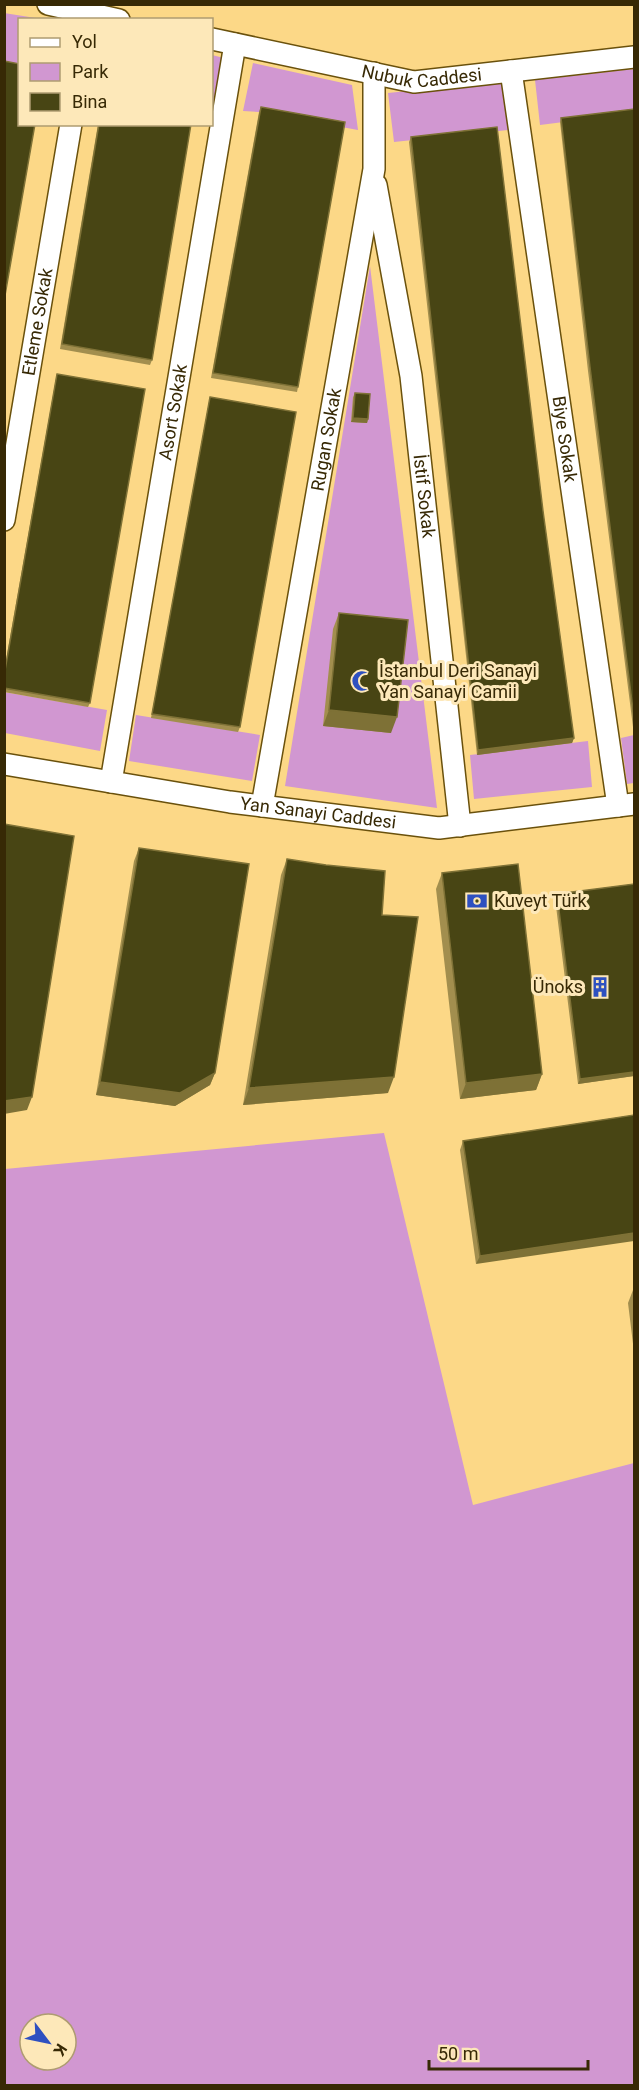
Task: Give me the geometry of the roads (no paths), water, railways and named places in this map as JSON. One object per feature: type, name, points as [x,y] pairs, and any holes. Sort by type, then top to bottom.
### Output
[{"type":"street","points":[[48,4],[104,18]]},
{"type":"street","name":"Nubuk Caddesi","points":[[213,39],[414,82],[634,57]]},
{"type":"street","name":"Asort Sokak","points":[[111,782],[235,44]]},
{"type":"street","name":"Biye Sokak","points":[[511,71],[626,805]]},
{"type":"street","name":"Rugan Sokak","points":[[262,806],[374,169],[374,73]]},
{"type":"street","name":"Etleme Sokak","points":[[4,520],[71,126]]},
{"type":"street","name":"İstif Sokak","points":[[374,169],[411,376],[460,825]]},
{"type":"street","name":"Yan Sanayi Caddesi","points":[[4,764],[262,806],[439,828],[626,805]]},
{"type":"place","name":"İstanbul Deri Sanayi Yan Sanayi Camii","points":[[362,681]]},
{"type":"place","name":"Kuveyt Türk","points":[[477,901]]},
{"type":"place","name":"Ünoks","points":[[600,987]]}]
